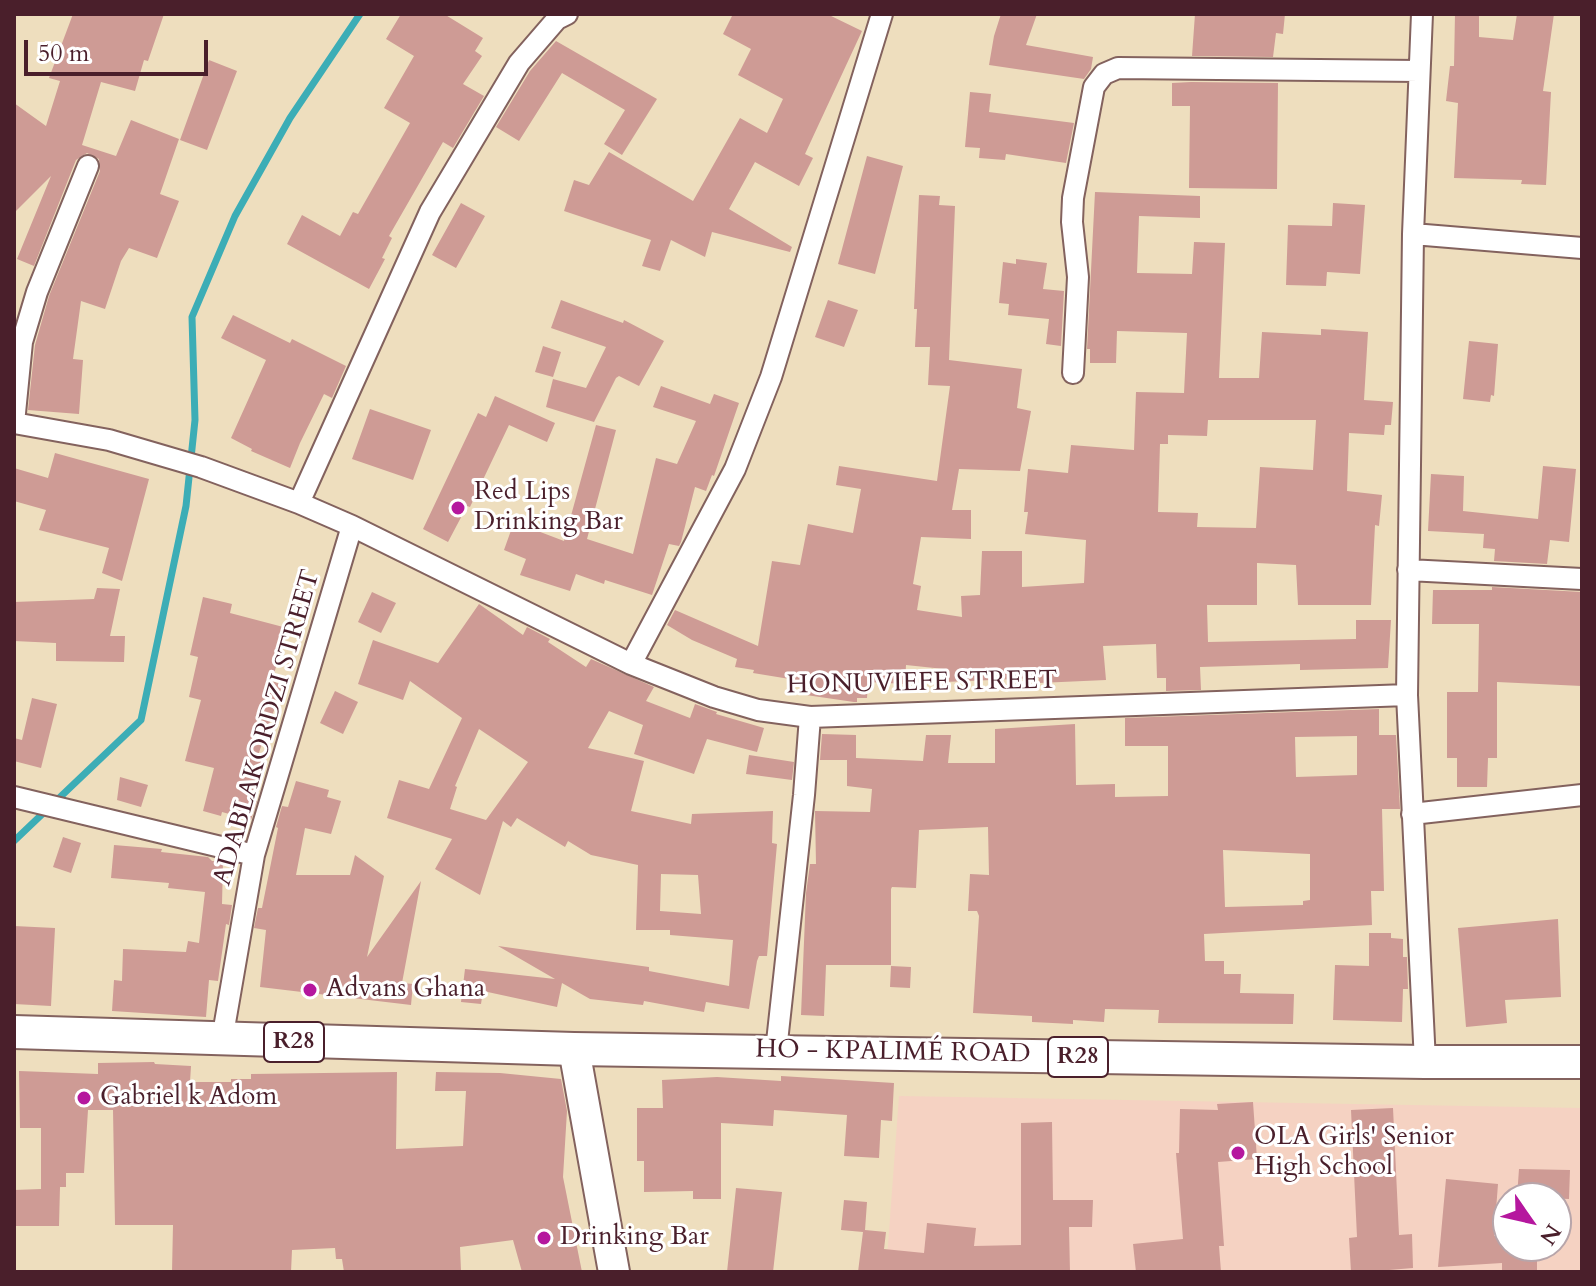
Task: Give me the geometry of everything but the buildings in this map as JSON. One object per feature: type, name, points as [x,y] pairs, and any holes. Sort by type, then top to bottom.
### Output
[{"type":"main road","name":"R28","points":[[14,1032],[574,1049]]},
{"type":"main road","name":"HO - KPALIMÉ ROAD","points":[[574,1049],[1582,1062]]},
{"type":"main road","points":[[574,1049],[614,1272]]},
{"type":"street","points":[[299,503],[430,212],[519,63],[557,19],[567,14]]},
{"type":"street","points":[[631,664],[735,469],[771,377],[882,14]]},
{"type":"street","points":[[1422,14],[1413,234],[1407,695],[1425,1062]]},
{"type":"street","points":[[1073,373],[1078,277],[1072,222],[1073,198],[1094,87],[1104,74],[1118,68],[1419,71]]},
{"type":"street","points":[[14,423],[22,342],[29,317],[61,228],[88,166]]},
{"type":"street","points":[[1413,234],[1582,248]]},
{"type":"street","name":"HONUVIEFE STREET","points":[[14,423],[109,440],[180,460],[299,503],[352,526],[631,664],[714,697],[758,710],[810,717],[1407,695]]},
{"type":"street","name":"ADABLAKORDZI STREET","points":[[222,1040],[254,855],[352,526]]},
{"type":"street","points":[[1408,570],[1582,579]]},
{"type":"street","points":[[776,1051],[810,717]]},
{"type":"street","points":[[1412,814],[1582,795]]},
{"type":"street","points":[[14,797],[254,855]]},
{"type":"shaded area","name":"OLA Girls' Senior High School","points":[[899,1096],[1582,1108],[1582,1272],[886,1272]]},
{"type":"waterway","points":[[14,841],[141,720],[186,506],[195,420],[192,317],[235,216],[290,118],[360,14]]},
{"type":"place","name":"Red Lips Drinking Bar","points":[[458,508]]},
{"type":"place","name":"Advans Ghana","points":[[310,990]]},
{"type":"place","name":"Gabriel k Adom","points":[[84,1098]]},
{"type":"place","name":"OLA Girls' Senior High School","points":[[1238,1153]]},
{"type":"place","name":"Drinking Bar","points":[[544,1238]]}]
